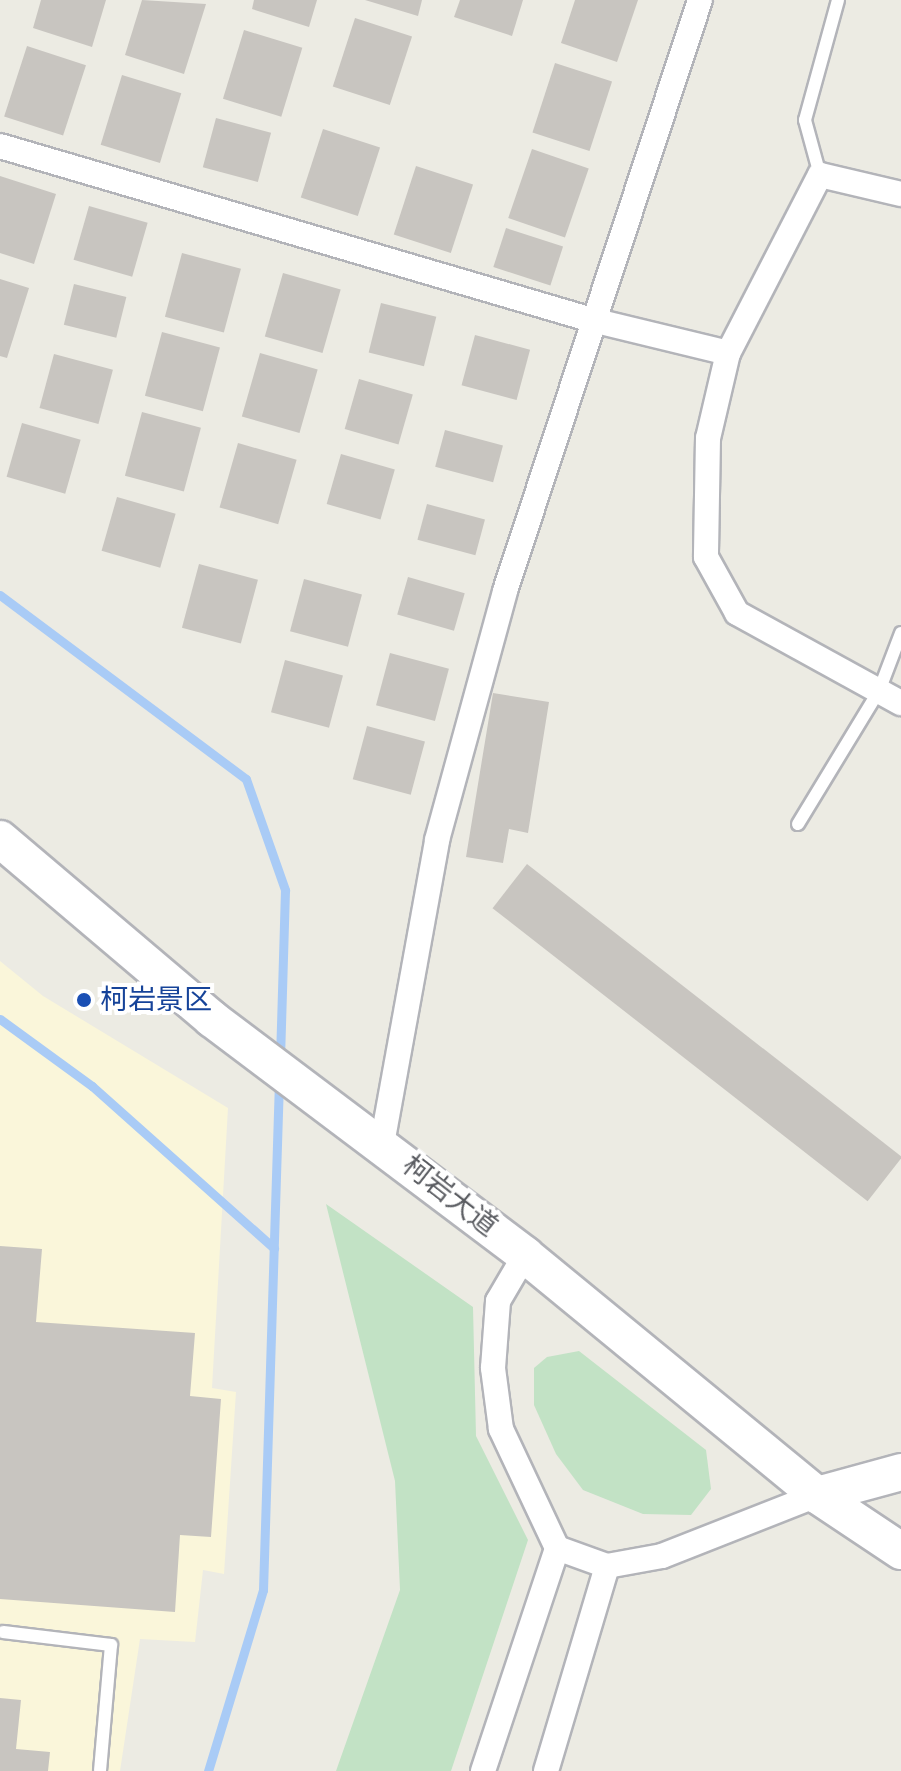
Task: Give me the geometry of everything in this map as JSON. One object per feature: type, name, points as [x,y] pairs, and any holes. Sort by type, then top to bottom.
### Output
[{"type":"street","points":[[382,1144],[437,840],[505,591],[700,0]]},
{"type":"street","points":[[0,146],[592,320],[728,353]]},
{"type":"street","points":[[901,194],[820,175],[728,353],[708,438],[706,557],[737,613],[901,703]]},
{"type":"street","name":"柯岩大道","points":[[0,839],[212,1019],[382,1144],[525,1255],[817,1495],[901,1551]]},
{"type":"street","points":[[483,1771],[557,1548],[501,1429],[493,1368],[498,1301],[525,1255]]},
{"type":"street","points":[[557,1548],[607,1566],[719,1539],[817,1495],[901,1472]]},
{"type":"street","points":[[546,1771],[607,1566]]},
{"type":"lane","points":[[820,175],[805,120],[838,0]]},
{"type":"lane","points":[[798,824],[879,691],[901,633]]},
{"type":"lane","points":[[3,1632],[111,1645],[100,1771]]},
{"type":"shaded area","points":[[0,961],[43,996],[228,1108],[212,1388],[236,1392],[224,1574],[203,1570],[195,1642],[140,1639],[120,1771],[0,1771]]},
{"type":"green space","points":[[326,1204],[473,1307],[476,1436],[528,1540],[451,1771],[336,1771],[400,1590],[395,1481]]},
{"type":"green space","points":[[579,1351],[706,1450],[711,1489],[691,1515],[643,1514],[583,1490],[556,1454],[534,1405],[534,1368],[547,1357]]},
{"type":"building","points":[[41,0],[106,0],[92,47],[33,28]]},
{"type":"building","points":[[142,0],[206,4],[184,74],[125,55]]},
{"type":"building","points":[[254,0],[317,0],[309,27],[252,9]]},
{"type":"building","points":[[365,0],[422,0],[418,16]]},
{"type":"building","points":[[460,0],[523,0],[512,36],[454,17]]},
{"type":"building","points":[[575,0],[638,0],[617,62],[561,43]]},
{"type":"building","points":[[355,18],[412,37],[390,105],[333,86]]},
{"type":"building","points":[[244,30],[302,48],[281,117],[223,99]]},
{"type":"building","points":[[27,46],[86,65],[63,136],[4,116]]},
{"type":"building","points":[[555,63],[612,82],[590,151],[532,132]]},
{"type":"building","points":[[122,75],[181,93],[160,163],[101,145]]},
{"type":"building","points":[[216,118],[271,133],[258,182],[203,167]]},
{"type":"building","points":[[323,129],[380,148],[358,216],[301,197]]},
{"type":"building","points":[[532,149],[589,169],[565,238],[508,218]]},
{"type":"building","points":[[416,166],[473,185],[451,253],[394,234]]},
{"type":"building","points":[[0,176],[56,194],[34,264],[0,253]]},
{"type":"building","points":[[89,206],[148,223],[132,277],[74,260]]},
{"type":"building","points":[[506,228],[563,247],[550,286],[493,267]]},
{"type":"building","points":[[182,253],[241,269],[224,333],[165,317]]},
{"type":"building","points":[[283,273],[341,290],[322,353],[265,336]]},
{"type":"building","points":[[0,279],[29,288],[7,358],[0,356]]},
{"type":"building","points":[[74,284],[126,297],[116,338],[64,325]]},
{"type":"building","points":[[381,303],[436,317],[424,366],[369,352]]},
{"type":"building","points":[[162,332],[220,348],[203,411],[145,396]]},
{"type":"building","points":[[475,335],[530,350],[517,400],[462,385]]},
{"type":"building","points":[[260,353],[318,370],[299,433],[242,416]]},
{"type":"building","points":[[54,354],[113,370],[98,424],[40,408]]},
{"type":"building","points":[[359,379],[413,394],[398,444],[345,429]]},
{"type":"building","points":[[142,412],[201,428],[184,492],[125,476]]},
{"type":"building","points":[[22,423],[81,440],[65,494],[7,477]]},
{"type":"building","points":[[445,430],[503,446],[493,482],[435,467]]},
{"type":"building","points":[[238,443],[297,460],[278,524],[220,507]]},
{"type":"building","points":[[341,454],[395,469],[380,519],[327,504]]},
{"type":"building","points":[[117,497],[176,514],[160,568],[102,551]]},
{"type":"building","points":[[427,504],[485,520],[475,555],[417,540]]},
{"type":"building","points":[[199,564],[258,580],[241,644],[182,628]]},
{"type":"building","points":[[408,577],[465,593],[454,631],[397,614]]},
{"type":"building","points":[[304,579],[362,595],[348,647],[290,631]]},
{"type":"building","points":[[390,653],[449,669],[435,721],[376,705]]},
{"type":"building","points":[[285,660],[343,676],[329,728],[271,712]]},
{"type":"building","points":[[493,693],[549,702],[528,833],[509,829],[503,863],[466,857]]},
{"type":"building","points":[[367,726],[425,742],[411,795],[353,779]]},
{"type":"building","points":[[527,864],[901,1156],[868,1201],[493,908]]},
{"type":"building","points":[[0,1246],[42,1249],[36,1322],[195,1333],[190,1396],[221,1399],[211,1537],[180,1535],[175,1612],[0,1599]]},
{"type":"building","points":[[0,1698],[21,1700],[16,1749],[50,1752],[48,1771],[0,1771]]},
{"type":"waterway","points":[[0,595],[246,779],[285,890],[280,1058]]},
{"type":"waterway","points":[[0,1019],[92,1086],[274,1248]]},
{"type":"waterway","points":[[208,1771],[263,1590],[279,1081]]},
{"type":"place","name":"柯岩景区","points":[[84,1000]]}]
